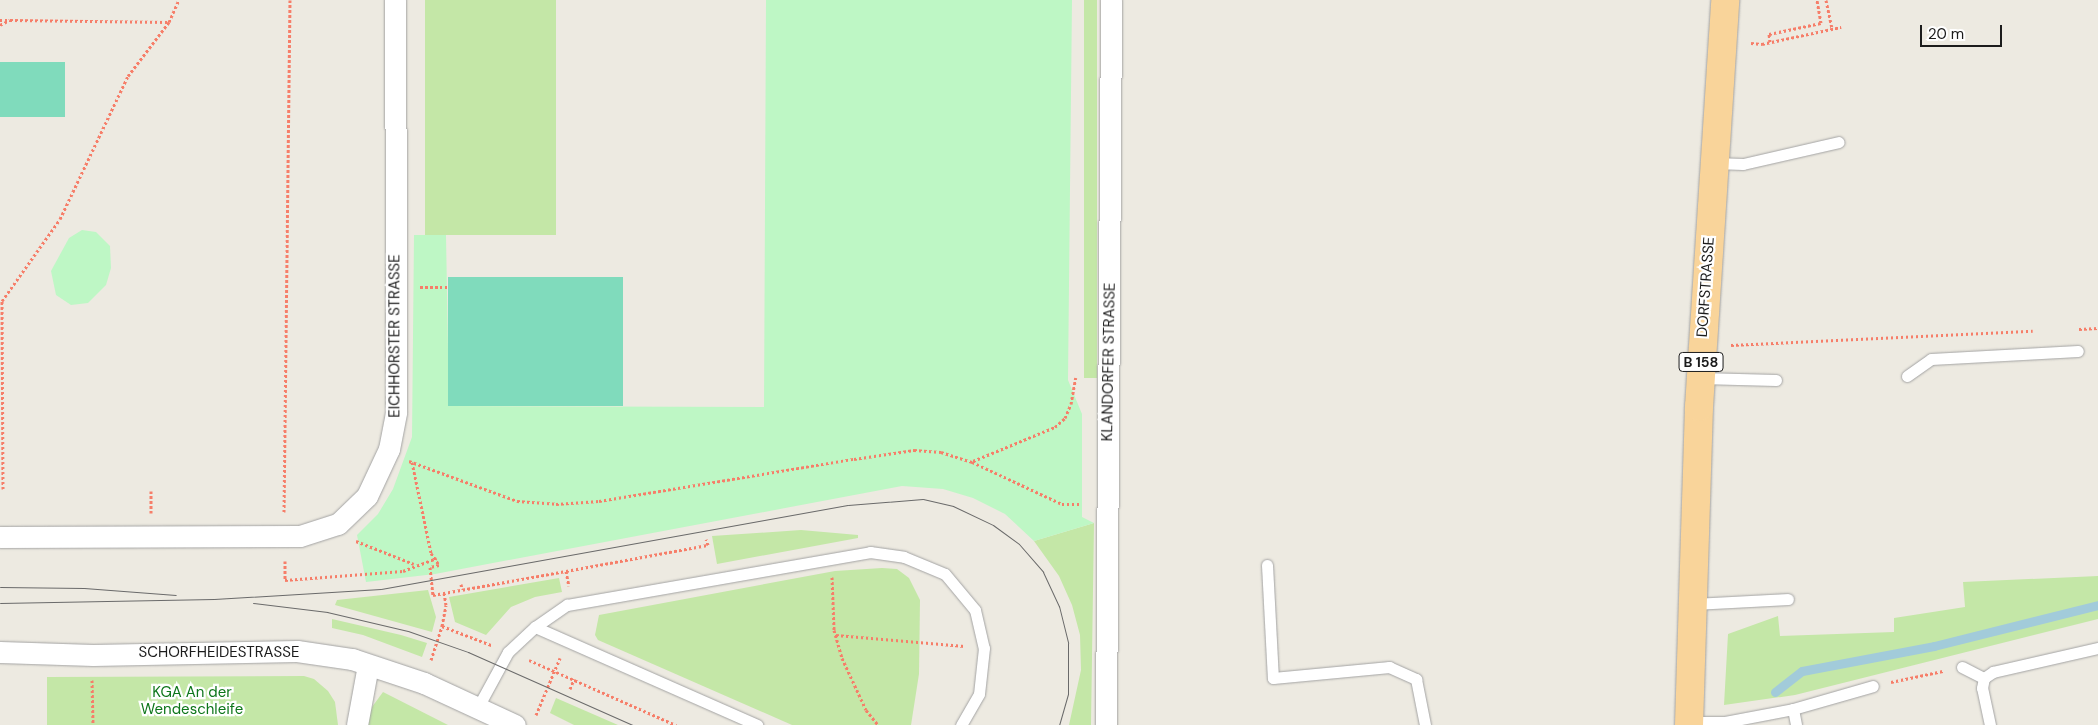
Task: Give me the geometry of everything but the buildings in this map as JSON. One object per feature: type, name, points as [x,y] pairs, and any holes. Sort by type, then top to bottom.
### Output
[{"type":"main road","name":"DORFSTRASSE","points":[[1689,724],[1700,378],[1725,0]]},
{"type":"street","name":"EICHHORSTER STRASSE","points":[[0,537],[285,536],[313,534],[338,524],[352,514],[375,482],[394,432],[396,412],[395,0]]},
{"type":"street","name":"KLANDORFER STRASSE","points":[[1106,725],[1110,0]]},
{"type":"street","name":"SCHORFHEIDESTRASSE","points":[[0,652],[93,655],[297,651],[368,665],[424,683],[478,707],[525,723]]},
{"type":"street","points":[[358,725],[368,665]]},
{"type":"lane","points":[[1715,163],[1743,164],[1839,142]]},
{"type":"lane","points":[[1906,376],[1931,360],[2078,351]]},
{"type":"lane","points":[[1700,378],[1776,380]]},
{"type":"lane","points":[[478,707],[508,652],[535,627],[567,605],[870,552],[904,557],[945,574],[975,610],[984,648],[979,694],[962,725]]},
{"type":"lane","points":[[1267,565],[1274,678],[1389,667],[1416,679],[1425,725]]},
{"type":"lane","points":[[1694,604],[1788,599]]},
{"type":"lane","points":[[535,627],[757,725]]},
{"type":"lane","points":[[1990,725],[1982,688],[1984,678],[1993,672],[2098,648]]},
{"type":"lane","points":[[1962,667],[1984,678]]},
{"type":"lane","points":[[1689,724],[1726,722],[1793,709],[1873,686]]},
{"type":"lane","points":[[1793,709],[1796,725]]},
{"type":"path","points":[[2,489],[1,301],[60,218],[128,76],[169,22],[179,0]]},
{"type":"path","points":[[290,0],[286,580],[403,571],[414,564],[437,558]]},
{"type":"path","points":[[1770,42],[1769,34],[1821,23],[1817,0]]},
{"type":"path","points":[[1826,0],[1832,29]]},
{"type":"path","points":[[0,20],[169,22]]},
{"type":"path","points":[[0,25],[10,20]]},
{"type":"path","points":[[1751,43],[1770,42],[1841,27]]},
{"type":"path","points":[[409,286],[449,287]]},
{"type":"path","points":[[2072,330],[2098,328]]},
{"type":"path","points":[[1731,345],[2038,331]]},
{"type":"path","points":[[972,462],[1055,427],[1065,418],[1071,404],[1076,377]]},
{"type":"path","points":[[706,539],[708,545],[433,594],[430,567],[439,565],[437,558],[431,553],[412,462],[517,501],[556,504],[599,501],[914,450],[941,452],[972,462],[1062,504],[1107,500]]},
{"type":"path","points":[[350,535],[356,541],[414,564]]},
{"type":"path","points":[[566,570],[569,590]]},
{"type":"path","points":[[831,574],[836,636],[866,710],[878,725]]},
{"type":"path","points":[[461,584],[462,590]]},
{"type":"path","points":[[436,646],[446,605],[444,593]]},
{"type":"path","points":[[442,626],[483,641]]},
{"type":"path","points":[[836,636],[984,648]]},
{"type":"path","points":[[93,655],[93,725]]},
{"type":"path","points":[[525,723],[561,655]]},
{"type":"path","points":[[530,660],[676,725]]},
{"type":"path","points":[[1873,686],[1962,667]]},
{"type":"path","points":[[570,689],[574,679]]},
{"type":"green space","points":[[425,0],[556,0],[556,235],[425,235]]},
{"type":"green space","points":[[766,0],[1072,0],[1068,380],[1082,414],[1082,517],[1094,523],[1034,541],[1005,514],[973,498],[943,489],[902,486],[435,574],[366,582],[357,535],[378,514],[393,489],[412,437],[414,235],[446,235],[449,406],[764,407]]},
{"type":"green space","points":[[1084,0],[1097,0],[1097,378],[1084,378]]},
{"type":"green space","points":[[0,62],[65,62],[65,117],[0,117]]},
{"type":"green space","points":[[82,230],[96,232],[110,246],[111,268],[106,285],[88,303],[71,305],[56,295],[51,271],[69,238]]},
{"type":"green space","points":[[448,277],[623,277],[623,406],[448,406]]},
{"type":"green space","points":[[1094,523],[1091,725],[1069,725],[1081,670],[1080,635],[1072,605],[1059,576],[1034,541]]},
{"type":"green space","points":[[801,530],[858,535],[858,538],[717,564],[712,536]]},
{"type":"green space","points":[[897,569],[909,578],[920,600],[919,674],[911,725],[792,725],[598,640],[595,635],[599,615],[835,571]]},
{"type":"green space","points":[[2098,576],[2098,619],[1795,695],[1724,705],[1728,634],[1778,616],[1780,636],[1894,632],[1894,618],[1965,607],[1963,582]]},
{"type":"green space","points":[[559,578],[562,592],[535,597],[511,607],[486,635],[455,622],[449,597]]},
{"type":"green space","points":[[428,590],[436,617],[432,632],[335,605],[337,600]]},
{"type":"green space","points":[[332,619],[427,643],[422,657],[363,635],[332,628]]},
{"type":"green space","name":"KGA An der Wendeschleife","points":[[304,676],[314,679],[328,691],[335,702],[338,725],[47,725],[47,677]]},
{"type":"green space","points":[[383,692],[448,725],[367,725],[372,707]]},
{"type":"green space","points":[[556,698],[618,725],[574,725],[550,713]]},
{"type":"waterway","points":[[1775,692],[1802,671],[1934,646],[2098,605]]},
{"type":"tram line","points":[[0,603],[214,599],[381,589],[848,505],[923,499],[953,506],[993,525],[1019,544],[1043,572],[1059,606],[1068,643],[1068,694],[1059,725]]},
{"type":"tram line","points":[[0,587],[84,588],[176,595]]},
{"type":"tram line","points":[[253,603],[327,612],[408,631],[468,652],[633,725]]}]
